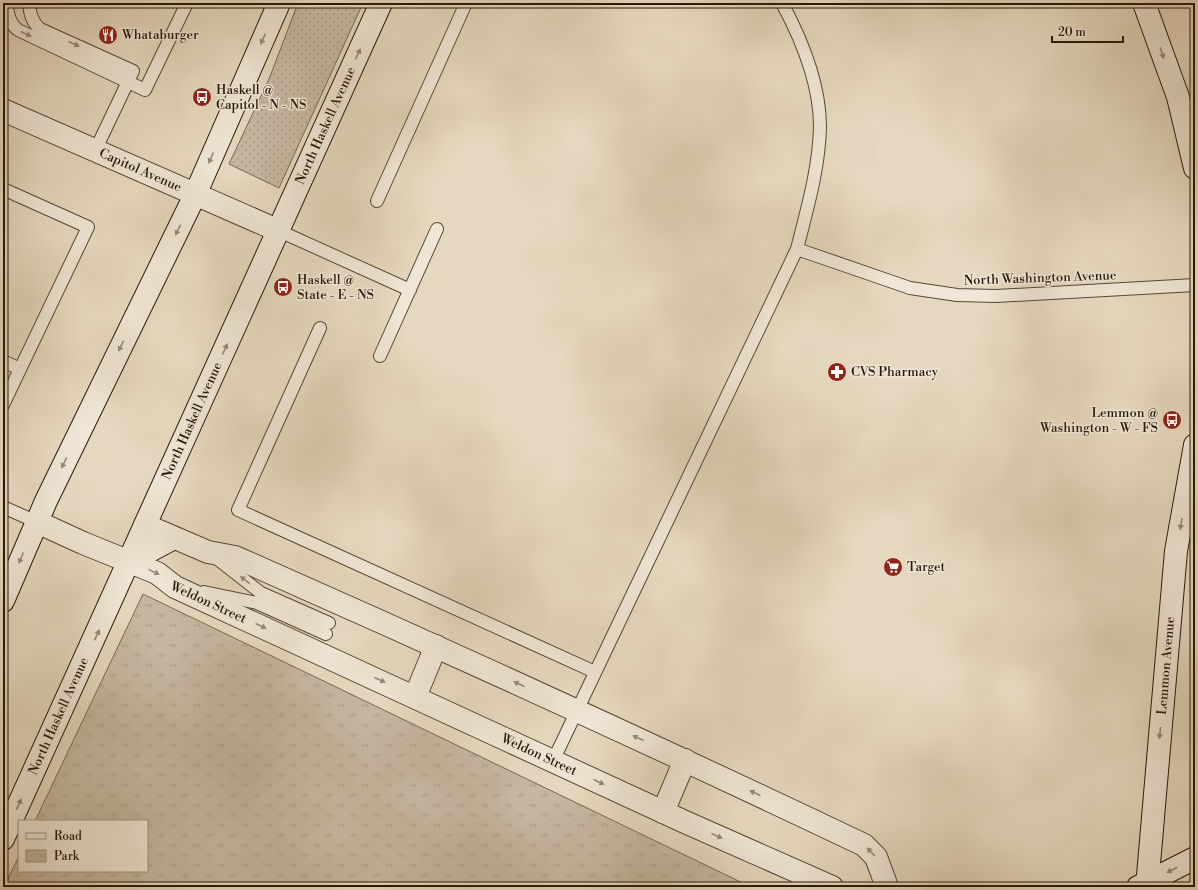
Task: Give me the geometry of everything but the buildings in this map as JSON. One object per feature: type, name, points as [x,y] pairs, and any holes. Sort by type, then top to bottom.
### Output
[{"type":"street","points":[[3,601],[37,522],[195,194],[279,3]]},
{"type":"street","name":"North Haskell Avenue","points":[[3,839],[129,562],[277,230],[381,3]]},
{"type":"street","points":[[1144,3],[1178,97],[1195,168]]},
{"type":"street","name":"Capitol Avenue","points":[[3,110],[277,230]]},
{"type":"street","name":"Lemmon Avenue","points":[[1144,885],[1176,551],[1195,445]]},
{"type":"street","name":"Weldon Street","points":[[37,522],[157,573],[175,587],[663,812],[832,887]]},
{"type":"street","points":[[145,525],[208,552],[235,557],[436,646],[685,760],[864,845],[876,857],[887,887]]},
{"type":"street","points":[[129,562],[174,538]]},
{"type":"street","points":[[415,697],[436,646]]},
{"type":"street","points":[[663,812],[685,760]]},
{"type":"street","points":[[1144,885],[1195,858]]},
{"type":"lane","points":[[7,3],[8,16],[18,30],[145,90],[187,3]]},
{"type":"lane","points":[[28,3],[30,14],[35,25],[40,29],[133,71],[95,151]]},
{"type":"lane","points":[[377,201],[466,3]]},
{"type":"lane","points":[[553,761],[797,249],[814,184],[820,127],[811,70],[797,31],[782,3]]},
{"type":"lane","points":[[3,188],[88,227],[3,405]]},
{"type":"lane","points":[[380,356],[437,229]]},
{"type":"lane","points":[[277,230],[410,290]]},
{"type":"lane","name":"North Washington Avenue","points":[[797,249],[910,288],[957,295],[996,296],[1195,285]]},
{"type":"lane","points":[[320,328],[238,510],[595,672]]},
{"type":"lane","points":[[3,361],[20,369]]},
{"type":"lane","name":"Weldon Street","points":[[3,507],[37,522]]},
{"type":"lane","points":[[175,587],[257,603],[327,628],[262,593],[208,552]]},
{"type":"green space","points":[[298,3],[363,3],[279,188],[229,164],[269,79]]},
{"type":"green space","points":[[143,594],[751,887],[4,887],[18,858],[18,872],[148,872],[148,820],[35,820]]},
{"type":"place","name":"Whataburger","points":[[108,35]]},
{"type":"place","name":"Haskell @ Capitol - N - NS","points":[[202,97]]},
{"type":"place","name":"Haskell @ State - E - NS","points":[[283,287]]},
{"type":"place","name":"CVS Pharmacy","points":[[837,372]]},
{"type":"place","name":"Lemmon @ Washington - W - FS","points":[[1172,420]]},
{"type":"place","name":"Target","points":[[893,567]]}]
